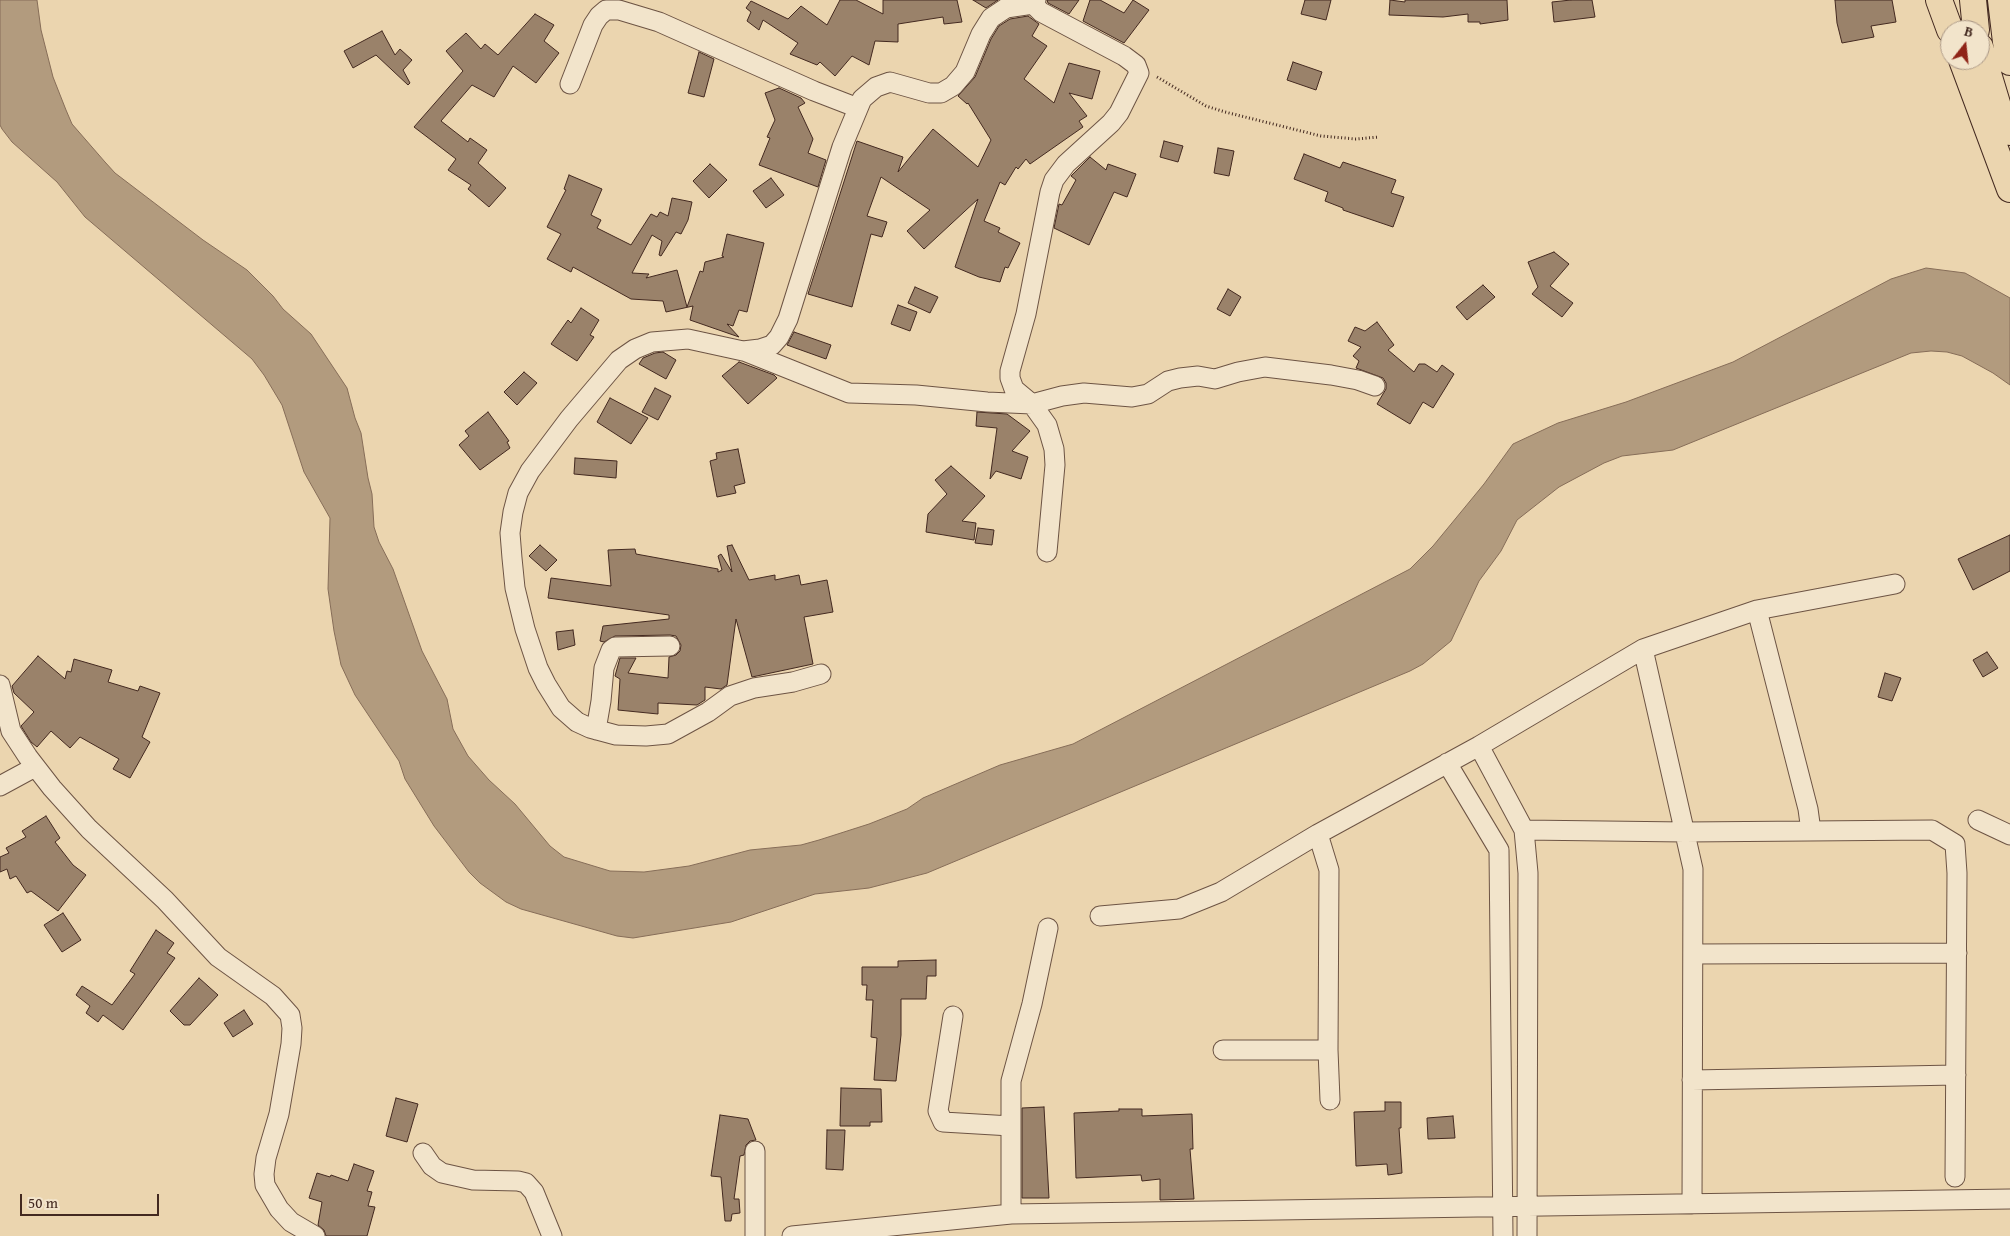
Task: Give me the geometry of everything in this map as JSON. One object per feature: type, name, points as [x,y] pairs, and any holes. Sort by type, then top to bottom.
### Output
[{"type":"highway","points":[[1939,0],[1946,20]]},
{"type":"highway","points":[[1973,0],[1975,20]]},
{"type":"highway","points":[[2001,0],[2009,48]]},
{"type":"highway","points":[[1966,70],[2010,189]]},
{"type":"highway","points":[[1987,70],[1999,110],[2010,132]]},
{"type":"street","points":[[743,351],[772,345],[779,337],[788,319],[842,147],[862,99],[876,87],[890,82],[929,93],[941,93],[953,86],[965,72],[990,18],[1004,4],[1035,2],[1041,12],[1124,56],[1136,65],[1139,73],[1119,112],[1111,123],[1066,164],[1054,180],[1026,314],[1010,371],[1010,378],[1014,389],[1032,404],[1047,425],[1054,450],[1055,465],[1047,552]]},
{"type":"street","points":[[570,84],[593,25],[606,10],[619,10],[659,22],[814,91],[858,108]]},
{"type":"street","points":[[821,674],[793,682],[754,688],[730,696],[708,712],[668,734],[628,736],[596,730],[577,722],[562,708],[546,684],[532,651],[516,588],[510,533],[518,493],[530,471],[569,419],[619,360],[635,349],[652,342],[688,339],[743,351],[848,393],[916,395],[1032,404],[1062,396],[1084,394],[1132,397],[1148,394],[1168,381],[1180,378],[1198,376],[1215,379],[1265,367],[1331,375],[1358,380],[1375,386]]},
{"type":"street","points":[[1100,916],[1179,909],[1221,892],[1318,834],[1479,746],[1643,649],[1757,610],[1895,584]]},
{"type":"street","points":[[1757,610],[1808,809],[1811,831]]},
{"type":"street","points":[[596,730],[602,701],[604,668],[611,650],[615,647],[670,646]]},
{"type":"street","points":[[1643,649],[1693,869],[1692,1204]]},
{"type":"street","points":[[0,686],[11,731],[35,767],[89,830],[165,900],[218,957],[273,996],[290,1015],[292,1028],[291,1044],[279,1114],[266,1158],[265,1180],[269,1193],[279,1209],[291,1222],[315,1236]]},
{"type":"street","points":[[1479,746],[1524,830],[1528,873],[1527,1236]]},
{"type":"street","points":[[1447,764],[1499,850],[1503,1236]]},
{"type":"street","points":[[0,786],[35,767]]},
{"type":"street","points":[[1978,820],[2010,836]]},
{"type":"street","points":[[1524,830],[1685,832],[1932,830],[1955,844],[1958,873],[1955,1177]]},
{"type":"street","points":[[1318,834],[1329,870],[1328,1050],[1330,1100]]},
{"type":"street","points":[[1011,1214],[1011,1081],[1032,1004],[1048,928]]},
{"type":"street","points":[[1693,954],[1957,952]]},
{"type":"street","points":[[953,1016],[938,1111],[943,1122],[1011,1126]]},
{"type":"street","points":[[1223,1050],[1328,1050]]},
{"type":"street","points":[[1692,1080],[1956,1075]]},
{"type":"street","points":[[755,1151],[755,1236]]},
{"type":"street","points":[[422,1152],[432,1166],[448,1175],[473,1180],[518,1181],[526,1183],[534,1192],[552,1236]]},
{"type":"street","points":[[792,1236],[1011,1214],[2010,1199]]},
{"type":"path","points":[[1139,73],[1161,78],[1199,103],[1225,112],[1330,137],[1356,139],[1378,136]]},
{"type":"shaded area","points":[[0,0],[37,0],[41,30],[53,77],[72,124],[115,173],[203,240],[247,270],[283,309],[311,334],[347,388],[361,433],[372,494],[374,527],[379,542],[393,569],[422,651],[447,699],[453,729],[468,756],[489,780],[515,804],[550,846],[564,857],[610,871],[644,872],[689,866],[750,850],[801,845],[869,824],[907,809],[923,798],[1000,765],[1073,744],[1410,569],[1433,546],[1484,484],[1513,444],[1558,423],[1626,402],[1733,362],[1891,279],[1926,268],[1965,273],[2010,298],[2010,385],[1962,356],[1947,352],[1931,351],[1911,353],[1673,450],[1622,456],[1604,463],[1559,487],[1517,520],[1501,551],[1479,581],[1451,641],[1423,664],[1410,671],[927,873],[869,888],[815,894],[731,922],[633,938],[617,936],[521,909],[506,902],[480,883],[469,872],[434,826],[405,779],[399,761],[355,695],[341,665],[328,589],[330,518],[304,472],[282,405],[252,359],[85,217],[57,182],[12,142],[2,129],[0,125]]},
{"type":"building","points":[[840,0],[856,0],[883,14],[883,0],[957,0],[962,22],[944,24],[943,17],[898,24],[898,42],[875,41],[869,65],[852,56],[835,76],[820,62],[817,65],[790,54],[798,43],[763,20],[759,30],[747,21],[751,12],[746,8],[751,1],[788,19],[801,6],[827,25]]},
{"type":"building","points":[[973,0],[998,0],[986,8]]},
{"type":"building","points":[[1047,0],[1079,0],[1069,14],[1048,3]]},
{"type":"building","points":[[1090,0],[1100,0],[1124,13],[1133,0],[1149,10],[1124,43],[1083,21]]},
{"type":"building","points":[[1305,0],[1331,0],[1326,20],[1301,14]]},
{"type":"building","points":[[1390,0],[1405,2],[1405,0],[1507,0],[1508,20],[1480,24],[1480,22],[1468,22],[1468,14],[1443,17],[1389,15]]},
{"type":"building","points":[[1592,0],[1595,17],[1554,22],[1552,2]]},
{"type":"building","points":[[1835,0],[1892,0],[1896,22],[1871,26],[1874,37],[1842,43],[1837,23]]},
{"type":"building","points":[[535,14],[554,25],[544,41],[559,53],[536,83],[513,66],[494,97],[472,85],[441,121],[468,142],[470,138],[487,150],[478,163],[506,188],[489,207],[468,189],[471,185],[448,170],[456,159],[414,127],[463,71],[446,51],[466,33],[481,49],[485,44],[498,55]]},
{"type":"building","points":[[1028,16],[1039,24],[1032,36],[1047,46],[1024,79],[1054,103],[1069,63],[1100,71],[1092,99],[1069,93],[1087,116],[1079,121],[1083,127],[1030,164],[1026,159],[1018,169],[1016,167],[1005,185],[1000,182],[984,221],[1000,228],[998,232],[1020,243],[1008,268],[1005,267],[1000,282],[979,277],[955,267],[978,199],[924,249],[907,231],[930,210],[881,177],[867,216],[887,222],[882,237],[871,234],[852,307],[808,294],[857,141],[903,157],[898,172],[933,129],[978,167],[991,140],[968,103],[958,96],[975,77],[991,39],[999,26],[1010,19]]},
{"type":"building","points":[[382,31],[395,55],[400,49],[412,60],[403,70],[410,83],[408,85],[376,55],[353,68],[344,51]]},
{"type":"building","points":[[699,52],[714,59],[704,97],[688,93]]},
{"type":"building","points":[[1293,62],[1322,72],[1316,90],[1287,80]]},
{"type":"building","points":[[779,88],[801,98],[805,103],[798,107],[813,139],[808,153],[826,160],[818,187],[759,165],[770,138],[767,137],[775,120],[765,93]]},
{"type":"building","points":[[1164,141],[1183,146],[1178,162],[1160,157]]},
{"type":"building","points":[[1218,148],[1234,151],[1229,176],[1214,173]]},
{"type":"building","points":[[1304,154],[1340,168],[1343,162],[1396,180],[1391,193],[1404,197],[1393,227],[1343,210],[1343,208],[1325,201],[1328,192],[1294,179]]},
{"type":"building","points":[[1090,157],[1106,170],[1108,164],[1136,174],[1127,197],[1114,192],[1089,245],[1054,228],[1059,204],[1062,205],[1076,180],[1071,176]]},
{"type":"building","points":[[710,164],[727,180],[709,198],[693,181]]},
{"type":"building","points":[[569,175],[602,189],[591,215],[601,220],[597,228],[631,245],[651,214],[657,217],[660,212],[668,216],[672,198],[692,202],[688,220],[681,234],[676,232],[661,256],[659,255],[662,241],[652,235],[632,273],[649,274],[646,278],[677,270],[687,307],[700,271],[703,272],[705,262],[724,257],[722,256],[727,234],[764,243],[747,312],[739,310],[733,326],[727,324],[739,337],[690,320],[693,306],[666,312],[663,301],[631,299],[573,267],[571,272],[547,259],[561,234],[547,227],[566,190],[564,189]]},
{"type":"building","points":[[771,178],[784,195],[766,208],[753,191]]},
{"type":"building","points":[[1554,252],[1569,264],[1550,286],[1573,303],[1562,317],[1532,294],[1538,287],[1528,262]]},
{"type":"building","points":[[1483,285],[1495,297],[1467,320],[1456,307]]},
{"type":"building","points":[[915,287],[938,297],[930,313],[908,303]]},
{"type":"building","points":[[1228,289],[1241,297],[1230,316],[1217,309]]},
{"type":"building","points":[[898,305],[917,312],[910,331],[891,324]]},
{"type":"building","points":[[581,308],[599,320],[590,335],[594,337],[577,361],[551,344],[568,320],[571,323]]},
{"type":"building","points":[[1377,322],[1394,345],[1388,350],[1414,372],[1419,364],[1425,364],[1437,372],[1442,365],[1454,374],[1433,408],[1423,402],[1410,424],[1377,404],[1386,389],[1386,383],[1383,378],[1356,368],[1359,361],[1353,356],[1361,347],[1348,341],[1355,327],[1365,331]]},
{"type":"building","points":[[794,332],[831,345],[826,359],[787,345]]},
{"type":"building","points":[[663,352],[676,360],[666,379],[639,364],[643,358]]},
{"type":"building","points":[[739,362],[774,375],[777,378],[748,404],[722,376]]},
{"type":"building","points":[[524,372],[537,383],[517,405],[504,392]]},
{"type":"building","points":[[655,388],[671,396],[658,420],[642,412]]},
{"type":"building","points":[[610,398],[648,418],[631,444],[597,422]]},
{"type":"building","points":[[488,412],[509,441],[507,442],[510,448],[480,470],[459,445],[469,436],[465,431]]},
{"type":"building","points":[[977,412],[1007,414],[1030,431],[1012,451],[1028,457],[1021,479],[996,471],[990,479],[997,428],[976,426]]},
{"type":"building","points":[[738,449],[745,483],[734,486],[736,493],[717,497],[710,461],[717,459],[716,453]]},
{"type":"building","points":[[575,458],[617,461],[616,478],[574,474]]},
{"type":"building","points":[[951,466],[985,496],[962,521],[976,523],[974,540],[926,532],[928,514],[947,494],[935,480]]},
{"type":"building","points":[[978,528],[994,530],[992,545],[975,543]]},
{"type":"building","points":[[2010,535],[2010,571],[1973,590],[1958,559]]},
{"type":"building","points":[[540,545],[557,560],[546,571],[529,556]]},
{"type":"building","points":[[732,545],[749,580],[775,575],[775,580],[799,575],[801,585],[827,580],[833,612],[804,617],[813,664],[752,677],[736,619],[727,685],[721,689],[705,687],[705,700],[697,705],[658,703],[658,714],[618,710],[620,679],[615,676],[620,658],[636,658],[628,673],[668,678],[669,657],[676,655],[680,651],[681,645],[676,636],[670,635],[615,636],[604,642],[600,641],[603,626],[669,619],[669,615],[548,598],[551,578],[611,586],[608,550],[635,549],[636,554],[718,569],[718,572],[722,570],[718,556],[721,554],[732,572],[727,546]]},
{"type":"building","points":[[573,630],[575,645],[558,650],[556,632]]},
{"type":"building","points":[[1987,652],[1998,668],[1983,677],[1973,660]]},
{"type":"building","points":[[38,656],[65,679],[67,671],[71,672],[74,659],[112,670],[108,682],[138,691],[140,686],[160,693],[142,737],[150,742],[130,778],[113,769],[119,759],[80,737],[70,748],[51,731],[37,747],[31,742],[21,726],[34,712],[14,693],[12,686]]},
{"type":"building","points":[[1885,673],[1901,678],[1892,701],[1878,697]]},
{"type":"building","points":[[46,816],[60,838],[55,842],[73,865],[86,875],[58,911],[31,891],[27,893],[16,876],[10,879],[7,869],[0,872],[0,857],[9,853],[6,848],[26,837],[22,831]]},
{"type":"building","points":[[63,913],[81,940],[62,952],[44,925]]},
{"type":"building","points":[[156,930],[174,943],[167,953],[175,958],[123,1030],[103,1015],[98,1022],[86,1013],[90,1006],[76,995],[82,986],[112,1005],[135,974],[130,971]]},
{"type":"building","points":[[936,960],[936,976],[927,976],[926,999],[901,999],[901,1035],[896,1081],[874,1080],[877,1038],[871,1037],[873,1000],[866,1000],[867,985],[862,985],[862,967],[898,967],[898,961]]},
{"type":"building","points":[[199,978],[218,995],[190,1025],[184,1025],[170,1011]]},
{"type":"building","points":[[244,1010],[253,1024],[233,1037],[224,1023]]},
{"type":"building","points":[[841,1088],[881,1089],[882,1122],[870,1122],[870,1126],[840,1126]]},
{"type":"building","points":[[396,1098],[418,1104],[407,1142],[386,1136]]},
{"type":"building","points":[[1385,1102],[1401,1102],[1401,1128],[1399,1128],[1402,1173],[1388,1175],[1387,1164],[1356,1166],[1354,1112],[1385,1111]]},
{"type":"building","points":[[1044,1107],[1049,1198],[1022,1198],[1022,1108]]},
{"type":"building","points":[[1119,1109],[1142,1109],[1142,1116],[1192,1114],[1193,1149],[1190,1149],[1194,1199],[1160,1200],[1160,1179],[1142,1181],[1141,1175],[1076,1178],[1074,1113],[1119,1111]]},
{"type":"building","points":[[720,1115],[748,1119],[756,1140],[750,1141],[746,1145],[744,1155],[740,1156],[734,1199],[739,1199],[740,1213],[732,1214],[731,1221],[725,1221],[721,1177],[711,1176]]},
{"type":"building","points":[[1453,1116],[1455,1138],[1428,1139],[1427,1118]]},
{"type":"building","points":[[827,1130],[845,1130],[843,1170],[826,1169]]},
{"type":"building","points":[[354,1164],[374,1171],[367,1191],[372,1192],[368,1206],[375,1207],[367,1236],[326,1236],[324,1230],[318,1225],[322,1202],[309,1198],[317,1173],[330,1177],[331,1175],[348,1181]]}]
